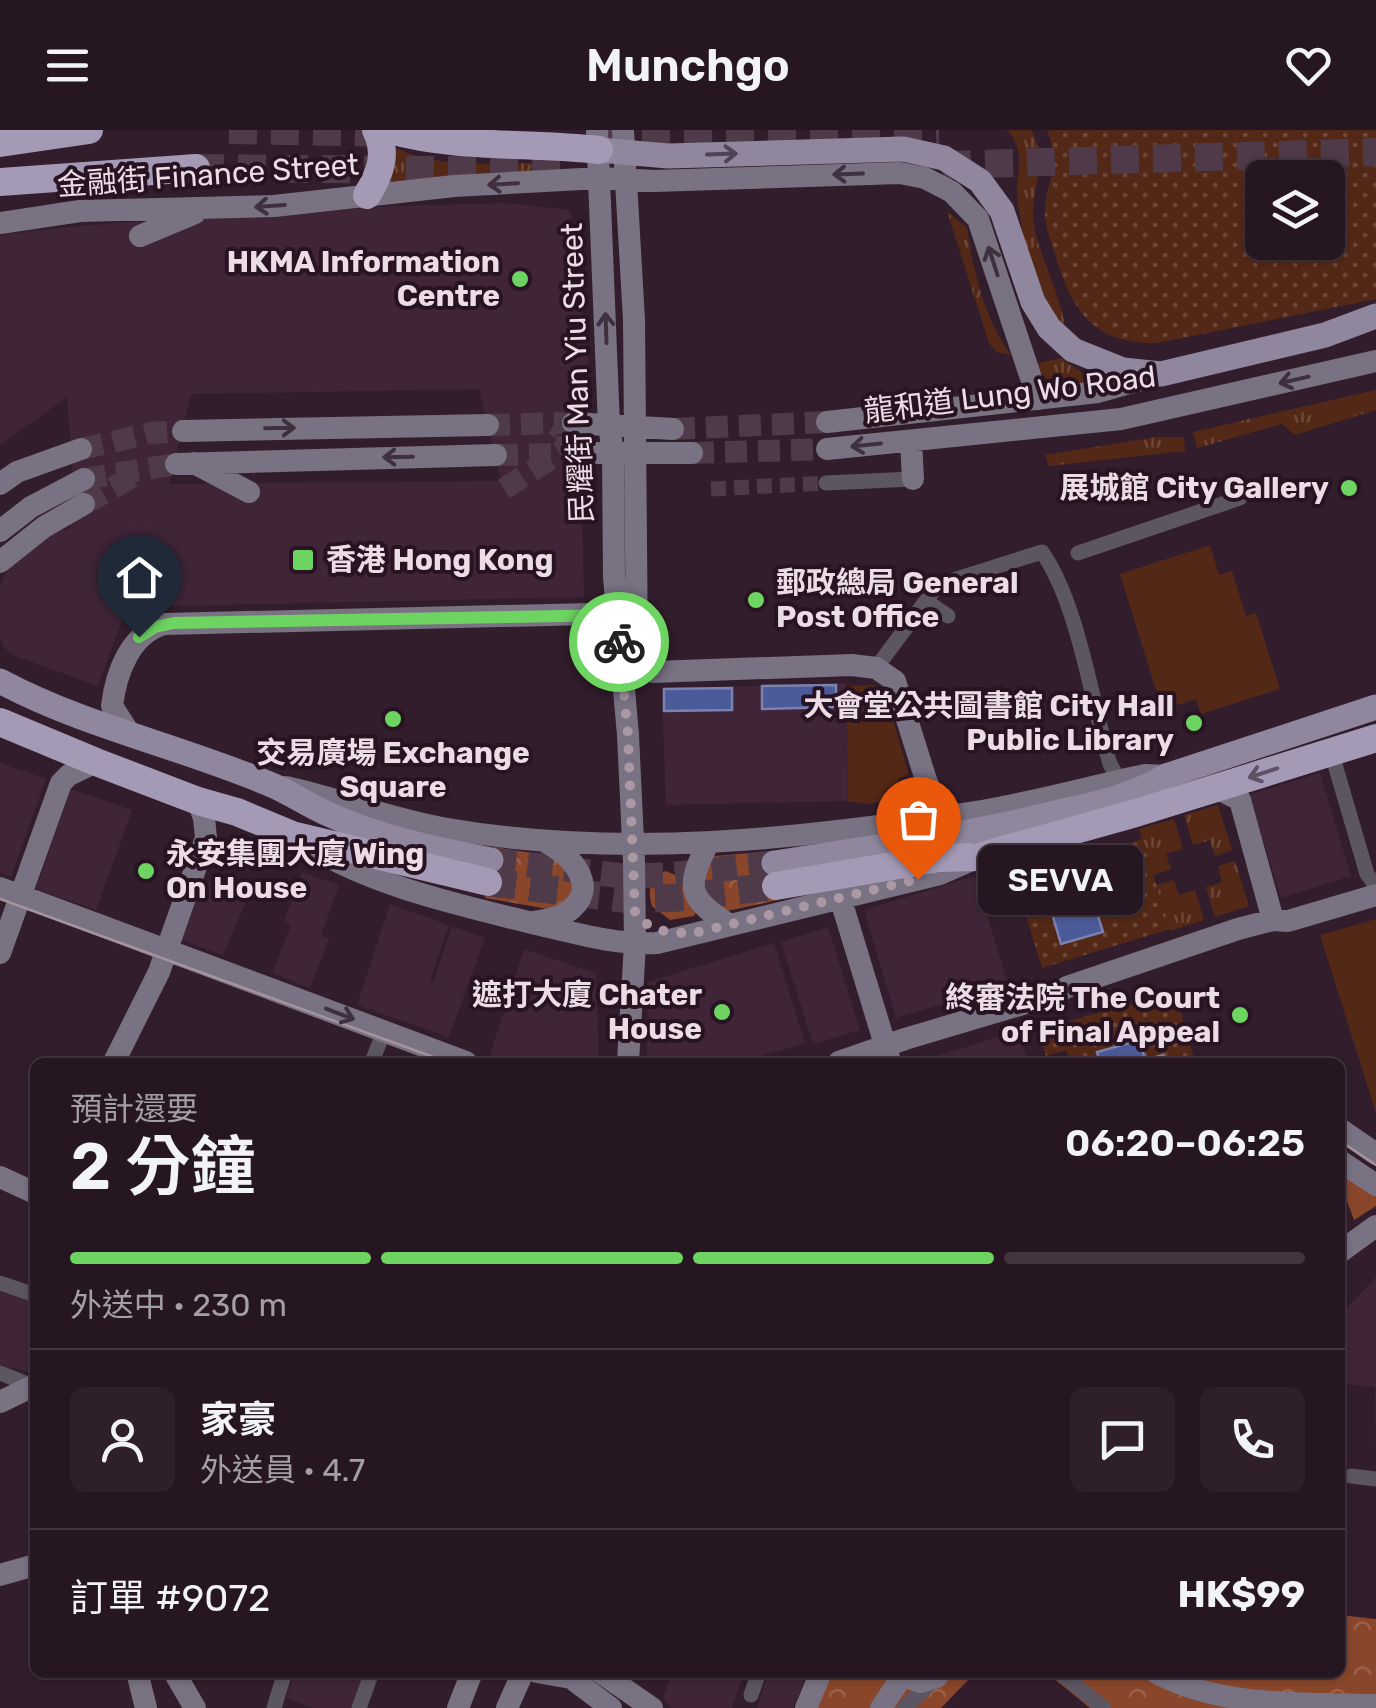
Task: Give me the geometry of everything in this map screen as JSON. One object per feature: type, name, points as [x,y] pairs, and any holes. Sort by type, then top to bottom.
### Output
[{"type":"highway","points":[[0,143],[89,130]]},
{"type":"highway","points":[[363,206],[380,170],[383,148],[376,130]]},
{"type":"highway","points":[[390,130],[450,143],[611,141]]},
{"type":"highway","points":[[1,182],[196,168]]},
{"type":"highway","points":[[0,722],[292,836],[489,871]]},
{"type":"highway","points":[[775,874],[978,857],[1376,738]]},
{"type":"main road","name":"民耀街 Man Yiu Street","points":[[611,141],[600,178],[608,426],[623,453]]},
{"type":"main road","name":"民耀街 Man Yiu Street","points":[[611,141],[625,180],[634,320],[634,428],[623,453],[626,614]]},
{"type":"main road","points":[[611,141],[668,156],[903,150],[944,158],[980,181],[1002,211],[1032,302],[1056,336],[1072,350],[1110,367],[1161,374]]},
{"type":"main road","name":"金融街 Finance Street","points":[[0,223],[80,210],[363,206],[454,186],[600,178],[887,172],[913,175],[959,197],[978,219],[1038,399]]},
{"type":"main road","points":[[140,236],[208,208]]},
{"type":"main road","name":"龍和道 Lung Wo Road","points":[[827,422],[1098,392],[1325,335],[1376,316]]},
{"type":"main road","points":[[1325,335],[1376,335]]},
{"type":"main road","name":"龍和道 Lung Wo Road","points":[[827,449],[1121,420],[1376,361]]},
{"type":"main road","points":[[574,423],[673,429],[648,404],[634,372]]},
{"type":"main road","points":[[1038,399],[1104,409],[1133,404],[1150,411]]},
{"type":"main road","points":[[183,430],[488,425]]},
{"type":"main road","points":[[911,441],[913,479]]},
{"type":"main road","points":[[0,484],[17,472],[81,449]]},
{"type":"main road","points":[[574,452],[692,454]]},
{"type":"main road","points":[[248,492],[185,463],[496,455]]},
{"type":"main road","points":[[0,530],[32,507],[84,479]]},
{"type":"main road","points":[[0,562],[84,504]]},
{"type":"main road","points":[[626,614],[637,654],[653,672]]},
{"type":"main road","points":[[626,614],[625,712],[634,843],[635,944],[628,1058]]},
{"type":"main road","points":[[128,731],[112,706],[127,656],[139,637],[164,624],[626,614]]},
{"type":"main road","points":[[625,712],[653,672],[848,665],[876,668],[890,676],[899,688],[926,780],[942,816]]},
{"type":"main road","points":[[0,681],[46,704],[268,783],[447,829],[541,840],[708,844],[806,836],[1014,804],[1145,775],[1166,776]]},
{"type":"main road","points":[[775,874],[1046,816],[1148,788],[1166,776],[1376,707]]},
{"type":"main road","points":[[0,953],[10,891],[61,783],[96,762]]},
{"type":"main road","points":[[268,783],[331,816],[489,871]]},
{"type":"main road","points":[[1216,788],[1240,800],[1272,920]]},
{"type":"main road","points":[[116,1058],[167,949],[206,838],[198,801]]},
{"type":"main road","points":[[292,836],[352,870],[446,900],[600,940],[635,944],[658,944],[940,874],[978,857]]},
{"type":"main road","points":[[533,923],[568,912],[581,894],[583,882],[575,862],[541,840]]},
{"type":"main road","points":[[672,844],[647,864],[634,902],[640,920],[658,930],[690,934]]},
{"type":"main road","points":[[708,844],[692,878],[694,892],[705,909],[730,924]]},
{"type":"main road","points":[[10,891],[455,1058]]},
{"type":"main road","points":[[852,1058],[1272,920],[1288,921],[1376,894]]},
{"type":"main road","points":[[840,898],[890,1046]]},
{"type":"main road","points":[[1345,1132],[1376,1154]]},
{"type":"main road","points":[[1345,1163],[1376,1185]]},
{"type":"main road","points":[[0,1177],[30,1190]]},
{"type":"main road","points":[[1345,1248],[1376,1226]]},
{"type":"main road","points":[[0,1402],[30,1387]]},
{"type":"main road","points":[[0,1575],[30,1566]]},
{"type":"main road","points":[[138,1678],[146,1708]]},
{"type":"main road","points":[[178,1678],[195,1708]]},
{"type":"main road","points":[[458,1708],[470,1678]]},
{"type":"main road","points":[[507,1708],[520,1678]]},
{"type":"main road","points":[[570,1678],[610,1708]]},
{"type":"main road","points":[[609,1678],[652,1708]]},
{"type":"main road","points":[[806,1708],[818,1678]]},
{"type":"main road","points":[[881,1708],[903,1678]]},
{"type":"main road","points":[[1167,1678],[1200,1694],[1225,1699],[1376,1704]]},
{"type":"street","points":[[826,483],[913,479]]},
{"type":"street","points":[[1078,553],[1240,498]]},
{"type":"street","points":[[876,668],[944,582],[1042,552],[1054,570],[1064,598],[1101,734],[1119,780]]},
{"type":"street","points":[[926,601],[948,616]]},
{"type":"street","points":[[1331,752],[1367,874],[1376,886]]},
{"type":"street","points":[[374,1058],[384,1031]]},
{"type":"street","points":[[0,1283],[30,1292]]},
{"type":"street","points":[[0,1373],[30,1384]]},
{"type":"street","points":[[1350,1476],[1376,1478]]},
{"type":"street","points":[[274,1708],[283,1678]]},
{"type":"street","points":[[359,1708],[370,1678]]},
{"type":"street","points":[[751,1695],[756,1678]]},
{"type":"street","points":[[904,1708],[936,1678]]},
{"type":"street","points":[[1066,1678],[1104,1708]]},
{"type":"shaded area","points":[[505,203],[570,210],[590,380],[584,391],[573,392],[576,511],[582,512],[584,597],[127,607],[98,686],[12,655],[0,639],[0,588],[5,574],[18,557],[50,532],[70,529],[75,506],[67,397],[0,445],[0,235],[87,225]],"holes":[[[479,389],[501,481],[169,484],[191,394]]]},
{"type":"shaded area","points":[[846,683],[848,801],[666,805],[662,689]]},
{"type":"shaded area","points":[[0,763],[46,779],[11,877],[0,873]]},
{"type":"shaded area","points":[[1320,773],[1351,876],[1281,898],[1249,795]]},
{"type":"shaded area","points":[[71,789],[132,810],[96,910],[36,889]]},
{"type":"shaded area","points":[[302,872],[339,885],[321,935],[329,939],[310,988],[272,973],[291,925],[284,921]]},
{"type":"shaded area","points":[[975,876],[1008,984],[896,1018],[864,910]]},
{"type":"shaded area","points":[[204,881],[248,897],[223,955],[182,940]]},
{"type":"shaded area","points":[[390,904],[449,925],[430,981],[433,983],[452,926],[485,938],[449,1037],[357,1005]]},
{"type":"shaded area","points":[[828,927],[860,1030],[813,1044],[781,942]]},
{"type":"shaded area","name":"遮打大廈 Chater House","points":[[774,943],[805,1043],[754,1058],[647,1058],[648,982]]},
{"type":"shaded area","points":[[524,949],[596,973],[599,1058],[489,1058]]},
{"type":"shaded area","points":[[1018,1031],[1027,1058],[930,1058]]},
{"type":"shaded area","points":[[1376,1277],[1376,1466],[1375,1387],[1345,1384],[1345,1311]]},
{"type":"shaded area","points":[[0,1292],[30,1301],[30,1372],[0,1365]]},
{"type":"shaded area","points":[[293,1678],[362,1678],[352,1708],[313,1708],[286,1698]]},
{"type":"shaded area","points":[[670,1678],[742,1678],[732,1708],[672,1708],[663,1698]]},
{"type":"shaded area","points":[[766,1678],[806,1678],[793,1708],[757,1708]]},
{"type":"green space","points":[[1007,130],[1032,130],[1037,145],[1035,231],[1062,311],[1064,329],[1043,294],[1028,255],[1017,189],[1018,152]]},
{"type":"green space","points":[[1047,130],[1376,130],[1376,299],[1157,343],[1118,338],[1090,322],[1064,280],[1045,215],[1053,155]]},
{"type":"green space","points":[[392,146],[445,161],[539,163],[539,176],[385,182]]},
{"type":"green space","points":[[947,211],[967,228],[981,294],[1011,355],[996,352],[989,343]]},
{"type":"green space","points":[[1061,358],[1094,381],[1060,386],[1048,380],[1035,364]]},
{"type":"green space","points":[[1376,390],[1376,410],[1295,435],[1282,424],[1197,448],[1193,432]]},
{"type":"green space","points":[[1156,437],[1184,437],[1185,451],[1049,466],[1045,455]]},
{"type":"green space","points":[[1210,545],[1219,575],[1232,571],[1246,616],[1256,613],[1280,689],[1201,714],[1196,699],[1162,710],[1120,574]]},
{"type":"green space","points":[[874,685],[888,703],[909,775],[899,778],[897,788],[906,798],[867,804],[848,801],[846,686]]},
{"type":"green space","points":[[1218,805],[1232,850],[1215,856],[1210,840],[1193,845],[1184,815]]},
{"type":"green space","points":[[1174,819],[1183,849],[1166,854],[1171,869],[1153,875],[1139,829]]},
{"type":"green space","points":[[1142,839],[1170,929],[1042,968],[1015,879]]},
{"type":"green space","points":[[494,847],[556,857],[575,881],[568,900],[548,909],[485,898]]},
{"type":"green space","points":[[772,851],[778,900],[727,911],[701,891],[709,860],[715,856]]},
{"type":"green space","points":[[1235,861],[1249,906],[1215,917],[1206,887],[1222,882],[1218,866]]},
{"type":"green space","points":[[666,871],[680,877],[696,912],[694,916],[670,920],[652,906],[651,886]]},
{"type":"green space","points":[[1174,880],[1179,895],[1195,890],[1204,920],[1170,931],[1156,885]]},
{"type":"green space","points":[[1376,919],[1376,1113],[1320,935]]},
{"type":"green space","points":[[1175,991],[1194,1058],[1069,1058],[1066,1050],[1046,1056],[1038,1030]]},
{"type":"green space","points":[[1345,1173],[1376,1195],[1376,1206],[1354,1220],[1345,1196]]},
{"type":"green space","points":[[1345,1616],[1376,1619],[1376,1708],[1090,1708],[1053,1678],[1345,1678]]},
{"type":"green space","points":[[827,1678],[970,1678],[941,1708],[816,1708]]},
{"type":"water","points":[[836,685],[836,707],[762,709],[762,686]]},
{"type":"water","points":[[732,688],[732,710],[664,711],[664,689]]},
{"type":"water","points":[[1090,890],[1103,932],[1061,944],[1049,903]]},
{"type":"water","points":[[1140,1040],[1144,1058],[1099,1058],[1097,1052]]},
{"type":"tunnel","points":[[229,130],[397,133]]},
{"type":"tunnel","points":[[600,137],[939,130]]},
{"type":"tunnel","points":[[943,165],[1376,152]]},
{"type":"tunnel","points":[[196,168],[560,171]]},
{"type":"tunnel","points":[[673,429],[827,422]]},
{"type":"tunnel","points":[[488,425],[565,423]]},
{"type":"tunnel","points":[[504,489],[564,450],[568,444],[566,431],[554,424]]},
{"type":"tunnel","points":[[81,449],[151,433],[183,431]]},
{"type":"tunnel","points":[[692,453],[827,449]]},
{"type":"tunnel","points":[[496,455],[562,454]]},
{"type":"tunnel","points":[[84,479],[176,464]]},
{"type":"tunnel","points":[[84,504],[136,475]]},
{"type":"tunnel","points":[[711,489],[826,483]]},
{"type":"tunnel","points":[[491,860],[623,876],[774,863]]},
{"type":"tunnel","points":[[488,882],[626,899],[776,886]]},
{"type":"tram line","points":[[0,899],[436,1058]]},
{"type":"tram line","points":[[1345,1144],[1376,1165]]},
{"type":"way so far","points":[[619,642],[628,735],[635,912],[648,927],[690,934],[918,879]]},
{"type":"place","name":"HKMA Information Centre","points":[[520,279]]},
{"type":"place","name":"展城館 City Gallery","points":[[1349,488]]},
{"type":"place","name":"香港 Hong Kong","points":[[303,560]]},
{"type":"place","name":"郵政總局 General Post Office","points":[[756,600]]},
{"type":"place","name":"交易廣場 Exchange Square","points":[[393,719]]},
{"type":"place","name":"大會堂公共圖書館 City Hall Public Library","points":[[1194,723]]},
{"type":"place","name":"永安集團大廈 Wing On House","points":[[146,871]]},
{"type":"place","name":"SEVVA","points":[[918,879]]},
{"type":"place","name":"遮打大廈 Chater House","points":[[722,1012]]},
{"type":"place","name":"終審法院 The Court of Final Appeal","points":[[1240,1015]]},
{"type":"route","points":[[139,637],[155,627],[174,623],[617,615],[619,642]]}]
